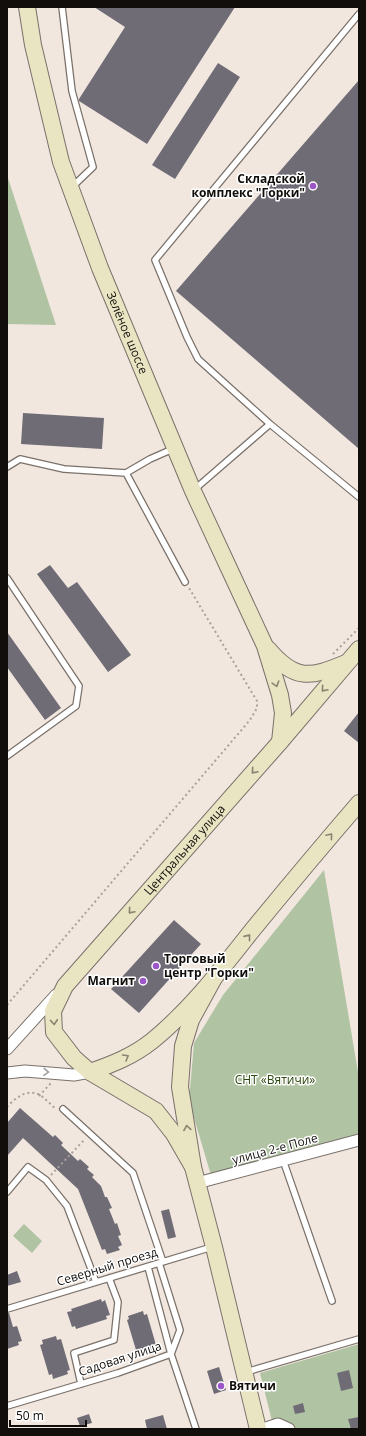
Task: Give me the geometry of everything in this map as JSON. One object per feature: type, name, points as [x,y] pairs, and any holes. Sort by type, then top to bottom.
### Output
[{"type":"main road","name":"Зелёное шоссе","points":[[27,7],[33,45],[61,162],[70,188],[100,268],[193,491],[265,646]]},
{"type":"main road","points":[[265,646],[288,669],[299,673],[312,674],[326,671],[348,662]]},
{"type":"main road","points":[[265,646],[280,694],[283,713],[280,742]]},
{"type":"main road","name":"Центральная улица","points":[[65,986],[280,742],[359,649]]},
{"type":"main road","points":[[90,1072],[124,1059],[152,1041],[180,1015],[214,978],[316,853],[359,803]]},
{"type":"main road","points":[[214,978],[191,1020],[183,1046],[180,1087],[193,1167],[258,1429]]},
{"type":"main road","points":[[65,986],[53,1011],[54,1032],[74,1058],[90,1072],[156,1112],[174,1134],[193,1167]]},
{"type":"street","name":"Центральная улица","points":[[7,1049],[65,986]]},
{"type":"street","points":[[7,1074],[25,1071],[74,1075],[90,1072]]},
{"type":"street","name":"улица 2-е Поле","points":[[197,1184],[359,1140]]},
{"type":"street","points":[[263,1429],[278,1424],[289,1429]]},
{"type":"lane","points":[[62,7],[72,91],[93,167],[70,188]]},
{"type":"lane","points":[[359,14],[155,260],[187,337],[198,359],[270,424],[359,497]]},
{"type":"lane","points":[[193,491],[270,424]]},
{"type":"lane","points":[[7,467],[20,459],[64,469],[126,473],[150,459],[175,448]]},
{"type":"lane","points":[[126,473],[185,582]]},
{"type":"lane","points":[[7,578],[79,686],[76,706],[7,756]]},
{"type":"lane","name":"Садовая улица","points":[[7,1406],[118,1373],[171,1354],[180,1330],[133,1173],[63,1109]]},
{"type":"lane","points":[[283,1160],[332,1301]]},
{"type":"lane","points":[[7,1192],[28,1167],[46,1180],[67,1206],[96,1282]]},
{"type":"lane","name":"Северный проезд","points":[[7,1308],[214,1247]]},
{"type":"lane","points":[[148,1267],[171,1354],[196,1429]]},
{"type":"lane","points":[[81,1384],[74,1353],[114,1340],[118,1302],[110,1278]]},
{"type":"lane","points":[[244,1373],[359,1339]]},
{"type":"path","points":[[7,1005],[250,720],[257,708],[258,701],[185,582]]},
{"type":"path","points":[[328,659],[359,628]]},
{"type":"path","points":[[7,1107],[16,1098],[25,1094],[37,1094],[59,1112],[63,1109]]},
{"type":"path","points":[[46,1180],[90,1134]]},
{"type":"green space","points":[[7,175],[56,325],[7,324]]},
{"type":"green space","name":"СНТ «Вятичи»","points":[[324,870],[359,1078],[359,1145],[213,1182],[189,1101],[194,1043],[223,995]]},
{"type":"green space","points":[[24,1224],[42,1241],[32,1253],[13,1236]]},
{"type":"green space","points":[[359,1344],[359,1429],[274,1429],[260,1373]]},
{"type":"building","points":[[94,7],[235,7],[147,144],[79,101],[125,27]]},
{"type":"building","points":[[218,63],[240,77],[175,179],[152,165]]},
{"type":"building","name":"Складской комплекс \"Горки\"","points":[[359,80],[359,449],[176,291]]},
{"type":"building","points":[[23,413],[104,418],[102,449],[21,444]]},
{"type":"building","points":[[50,565],[68,588],[77,582],[131,655],[108,672],[37,574]]},
{"type":"building","points":[[7,632],[61,708],[45,720],[7,667]]},
{"type":"building","points":[[359,712],[359,743],[344,731]]},
{"type":"building","name":"Торговый центр \"Горки\"","points":[[174,920],[201,944],[139,1013],[111,989]]},
{"type":"building","points":[[20,1108],[53,1137],[55,1135],[63,1143],[61,1145],[78,1161],[80,1159],[89,1167],[87,1169],[94,1175],[92,1177],[101,1186],[105,1197],[107,1197],[112,1208],[109,1209],[115,1224],[117,1223],[121,1235],[118,1236],[122,1245],[118,1247],[120,1250],[107,1254],[105,1249],[102,1250],[78,1189],[23,1138],[7,1156],[7,1123]]},
{"type":"building","points":[[169,1209],[176,1237],[168,1239],[161,1211]]},
{"type":"building","points":[[17,1271],[21,1282],[7,1286],[7,1275]]},
{"type":"building","points":[[101,1299],[102,1302],[105,1300],[110,1315],[106,1316],[107,1319],[76,1329],[75,1326],[72,1327],[67,1312],[72,1311],[71,1309]]},
{"type":"building","points":[[143,1311],[144,1315],[147,1314],[156,1345],[153,1346],[154,1350],[140,1354],[138,1349],[136,1350],[127,1320],[129,1319],[128,1316]]},
{"type":"building","points":[[7,1313],[9,1313],[13,1327],[17,1326],[22,1341],[18,1342],[19,1345],[7,1349]]},
{"type":"building","points":[[56,1336],[57,1340],[61,1339],[70,1370],[67,1371],[68,1374],[53,1379],[52,1374],[49,1375],[40,1345],[43,1344],[42,1340]]},
{"type":"building","points":[[219,1367],[226,1390],[214,1394],[207,1371]]},
{"type":"building","points":[[349,1370],[353,1388],[341,1391],[337,1373]]},
{"type":"building","points":[[303,1403],[305,1412],[295,1414],[293,1406]]},
{"type":"building","points":[[89,1414],[92,1423],[80,1426],[77,1418]]},
{"type":"building","points":[[163,1415],[167,1429],[147,1429],[145,1420]]},
{"type":"building","points":[[359,1417],[359,1429],[351,1429],[348,1419]]},
{"type":"place","name":"Складской комплекс \"Горки\"","points":[[313,186]]},
{"type":"place","name":"Торговый центр \"Горки\"","points":[[156,966]]},
{"type":"place","name":"Магнит","points":[[143,981]]},
{"type":"place","name":"Вятичи","points":[[221,1386]]}]
